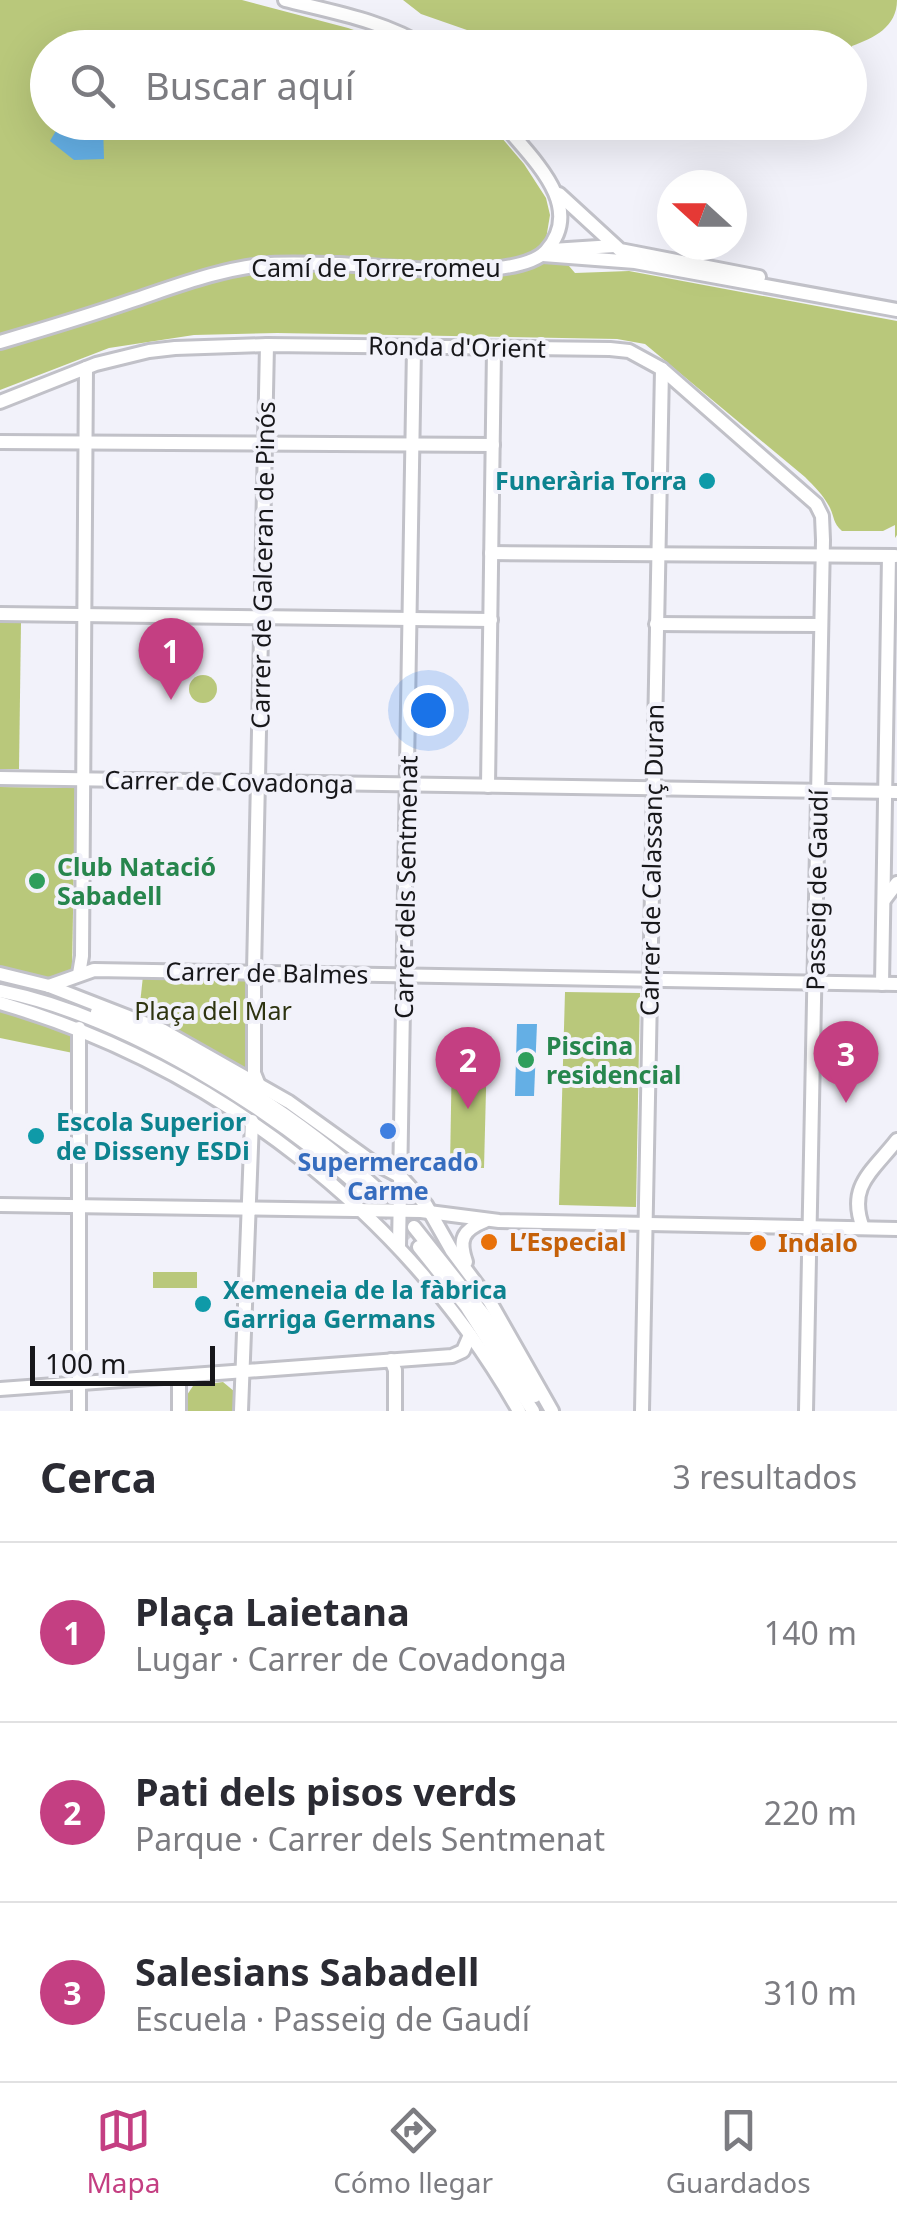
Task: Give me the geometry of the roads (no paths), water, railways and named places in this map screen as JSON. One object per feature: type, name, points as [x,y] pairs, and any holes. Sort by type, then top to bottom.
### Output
[{"type":"street","points":[[285,0],[391,30]]},
{"type":"street","points":[[516,140],[557,192],[620,250],[758,277],[776,282],[781,290]]},
{"type":"street","points":[[544,253],[562,225],[557,192]]},
{"type":"street","points":[[544,253],[571,246],[614,246]]},
{"type":"street","points":[[544,253],[606,262],[622,260],[897,310]]},
{"type":"street","name":"Camí de Torre-romeu","points":[[0,342],[199,278],[270,264],[507,269],[544,253]]},
{"type":"street","name":"Ronda d'Orient","points":[[0,402],[86,368],[148,350],[267,345],[629,351],[662,369],[816,504],[822,516],[822,554]]},
{"type":"street","name":"Carrer de Galceran de Pinós","points":[[258,1083],[254,1074],[254,972],[267,345]]},
{"type":"street","name":"Carrer dels Sentmenat","points":[[399,1247],[404,1212],[400,1178],[414,347]]},
{"type":"street","points":[[488,786],[494,348]]},
{"type":"street","points":[[79,974],[86,368]]},
{"type":"street","name":"Carrer de Calassanç Duran","points":[[642,1411],[662,369]]},
{"type":"street","points":[[0,442],[493,446]]},
{"type":"street","points":[[492,554],[893,556],[887,686],[891,791],[884,900],[890,984]]},
{"type":"street","name":"Passeig de Gaudí","points":[[806,1411],[822,554]]},
{"type":"street","points":[[0,614],[490,620]]},
{"type":"street","points":[[656,624],[822,625]]},
{"type":"street","points":[[887,686],[897,670]]},
{"type":"street","name":"Carrer de Covadonga","points":[[0,778],[891,791]]},
{"type":"street","points":[[884,900],[897,882]]},
{"type":"street","name":"Carrer de Balmes","points":[[50,986],[94,970],[890,984]]},
{"type":"street","points":[[0,978],[50,986],[162,1030],[258,1083],[400,1178],[431,1212],[452,1251],[506,1326],[552,1411]]},
{"type":"street","points":[[0,978],[81,1006],[149,1036],[283,1114],[373,1192],[284,1126],[170,1058],[92,1020],[0,997]]},
{"type":"street","points":[[0,997],[124,1048],[252,1121],[399,1247],[470,1335],[519,1411]]},
{"type":"street","points":[[78,1411],[79,1028]]},
{"type":"street","points":[[241,1411],[252,1121]]},
{"type":"street","points":[[863,1228],[856,1195],[897,1140]]},
{"type":"street","points":[[0,1205],[431,1212],[486,1220],[897,1229]]},
{"type":"street","points":[[474,1278],[460,1243],[466,1230],[486,1220]]},
{"type":"street","points":[[532,1411],[466,1306],[412,1232],[484,1315],[543,1411]]},
{"type":"street","points":[[0,1389],[458,1355],[464,1351],[470,1335]]},
{"type":"street","points":[[391,1360],[396,1370],[394,1411]]},
{"type":"street","points":[[179,1376],[179,1411]]},
{"type":"water","points":[[103,140],[104,159],[74,160],[50,141]]},
{"type":"water","name":"Piscina residencial","points":[[517,1024],[537,1024],[534,1096],[515,1096]]},
{"type":"tunnel","points":[[377,1189],[402,1215]]},
{"type":"tunnel","points":[[369,1195],[411,1237]]},
{"type":"place","name":"Funerària Torra","points":[[707,481]]},
{"type":"place","name":"Plaça Laietana","points":[[171,700]]},
{"type":"place","name":"Club Natació Sabadell","points":[[37,881]]},
{"type":"place","name":"Piscina residencial","points":[[526,1060]]},
{"type":"place","name":"Salesians Sabadell","points":[[846,1103]]},
{"type":"place","name":"Pati dels pisos verds","points":[[468,1109]]},
{"type":"place","name":"Supermercado Carme","points":[[388,1131]]},
{"type":"place","name":"Escola Superior de Disseny ESDi","points":[[36,1136]]},
{"type":"place","name":"L’Especial","points":[[489,1242]]},
{"type":"place","name":"Indalo","points":[[758,1243]]},
{"type":"place","name":"Xemeneia de la fàbrica Garriga Germans","points":[[203,1304]]},
{"type":"park label","name":"Plaça del Mar","points":[[213,1011]]}]
